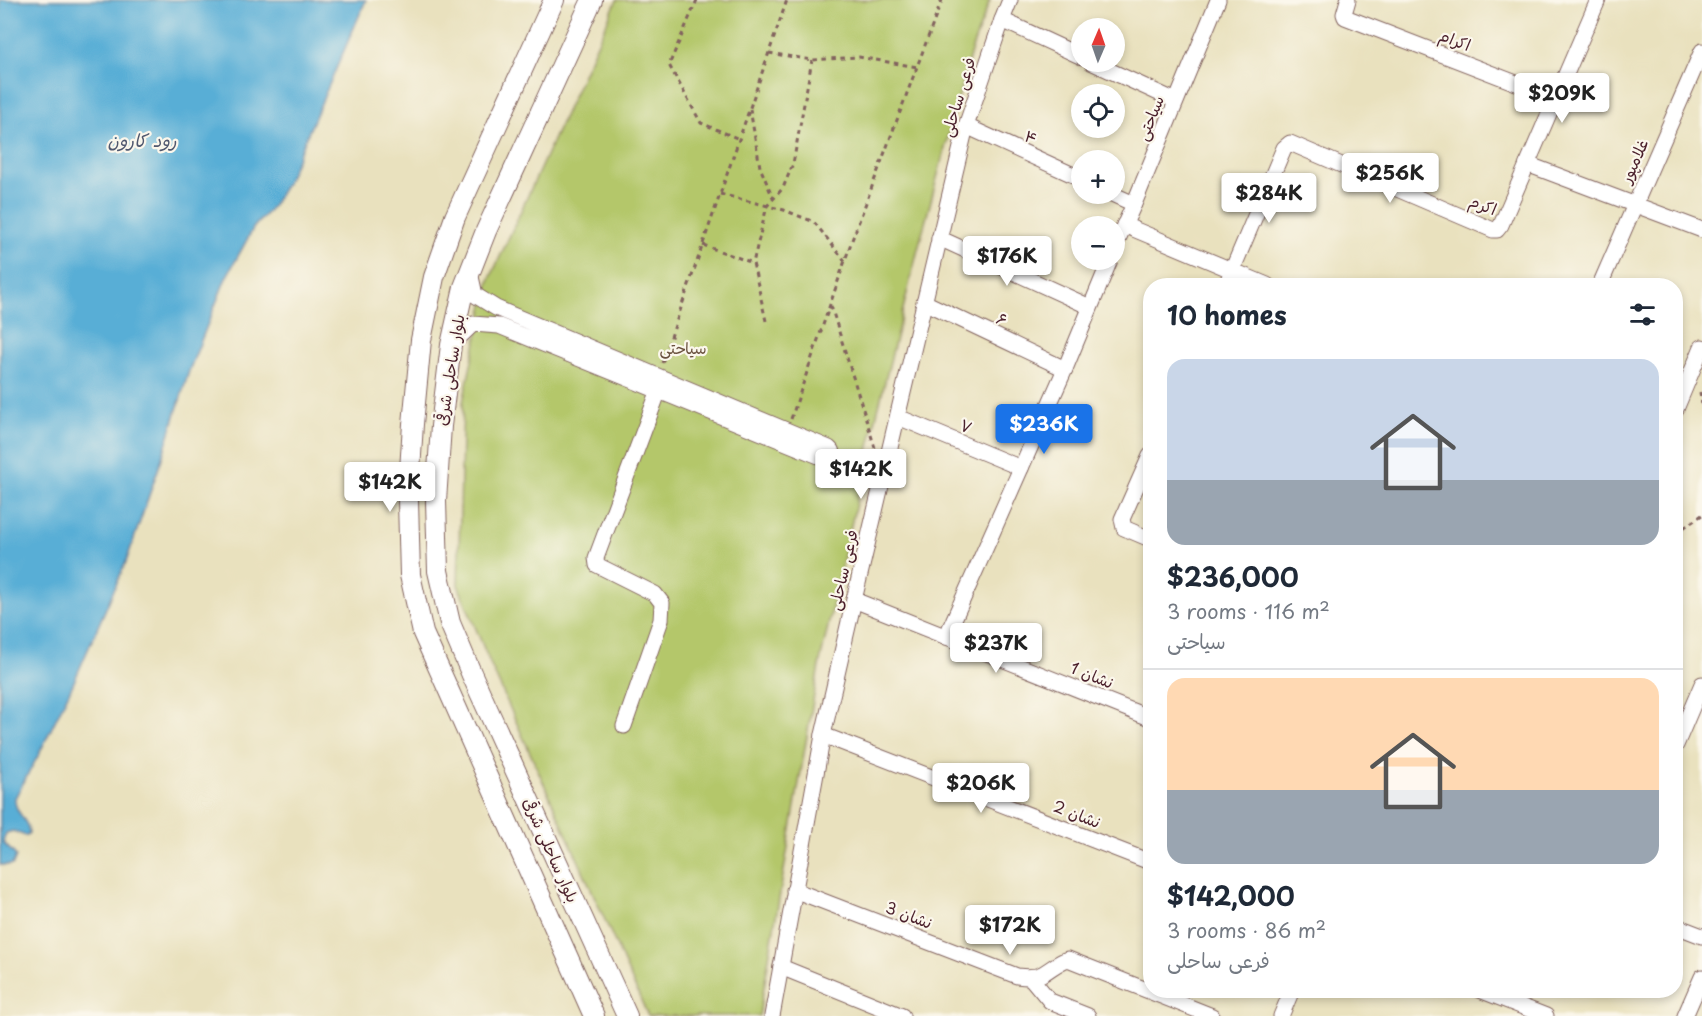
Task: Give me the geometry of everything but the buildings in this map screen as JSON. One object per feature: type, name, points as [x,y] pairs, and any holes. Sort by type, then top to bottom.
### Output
[{"type":"main road","name":"بلوار ساحلی شرقی","points":[[554,0],[455,218],[434,277],[421,339],[412,424],[408,501],[410,575],[423,633],[594,1016]]},
{"type":"main road","name":"بلوار ساحلی شرقی","points":[[592,0],[486,231],[464,287],[451,345],[441,426],[436,501],[438,571],[450,622],[472,675],[627,1016]]},
{"type":"street","name":"فرعی ساحلی","points":[[772,1016],[823,735],[854,600],[966,126],[1010,0]]},
{"type":"street","name":"سیاحتی","points":[[1125,223],[1218,0]]},
{"type":"street","points":[[1598,0],[1527,164],[1702,230]]},
{"type":"street","name":"اکرام","points":[[1346,7],[1345,17],[1555,98]]},
{"type":"street","points":[[1002,20],[1071,52]]},
{"type":"street","name":"غلامپور","points":[[1603,278],[1702,51]]},
{"type":"street","points":[[1113,72],[1176,101]]},
{"type":"street","name":"۴","points":[[966,126],[1071,175]]},
{"type":"street","name":"اکرم","points":[[1232,270],[1284,148],[1290,142],[1492,230],[1497,230],[1501,225],[1527,164]]},
{"type":"street","points":[[1125,200],[1134,204]]},
{"type":"street","points":[[1125,225],[1251,278]]},
{"type":"street","points":[[939,238],[1090,307]]},
{"type":"street","points":[[946,637],[1065,369],[1106,270]]},
{"type":"street","points":[[1229,278],[1232,270]]},
{"type":"street","points":[[451,345],[473,324],[499,326],[659,382],[787,430],[829,448],[833,455],[826,459],[659,382],[491,305],[475,295],[470,272]]},
{"type":"street","name":"۶","points":[[924,302],[1065,369]]},
{"type":"street","points":[[487,325],[491,305]]},
{"type":"street","points":[[1683,392],[1702,347]]},
{"type":"street","points":[[624,726],[661,620],[662,603],[655,594],[597,565],[596,558],[659,382]]},
{"type":"street","name":"۷","points":[[897,417],[1021,468]]},
{"type":"street","points":[[1143,472],[1122,519],[1122,524],[1124,528],[1143,537]]},
{"type":"street","name":"نشان 1","points":[[854,600],[1143,715]]},
{"type":"street","points":[[1683,729],[1702,684]]},
{"type":"street","name":"نشان 2","points":[[823,735],[1143,859]]},
{"type":"street","name":"نشان 3","points":[[794,890],[1017,976],[1029,977]]},
{"type":"street","points":[[1683,929],[1702,936]]},
{"type":"street","points":[[1029,977],[1040,975],[1068,959],[1143,989]]},
{"type":"street","points":[[781,967],[902,1016]]},
{"type":"street","points":[[1029,977],[1050,1001],[1089,1016]]},
{"type":"street","points":[[1685,1016],[1702,977]]},
{"type":"street","points":[[1167,998],[1212,1016]]},
{"type":"street","points":[[1281,1016],[1289,998]]},
{"type":"street","points":[[1500,998],[1546,1016]]},
{"type":"street","points":[[1044,1016],[1050,1001]]},
{"type":"path","points":[[697,0],[669,65],[701,123],[739,139]]},
{"type":"path","points":[[659,382],[720,194],[788,0]]},
{"type":"path","points":[[787,430],[845,261],[942,0]]},
{"type":"path","points":[[769,53],[812,60],[859,57],[917,67]]},
{"type":"path","points":[[766,321],[753,263],[767,206],[783,188],[793,164],[812,60]]},
{"type":"path","points":[[750,107],[760,167],[773,198]]},
{"type":"path","points":[[720,194],[784,210],[814,222],[845,261]]},
{"type":"path","points":[[703,245],[753,263]]},
{"type":"path","points":[[830,304],[884,476]]},
{"type":"path","points":[[1683,528],[1702,516]]},
{"type":"green space","name":"سیاحتی","points":[[617,0],[990,0],[971,51],[918,249],[871,438],[819,666],[759,1016],[648,1016],[492,668],[458,585],[463,402],[489,281]]},
{"type":"water","name":"رود کارون","points":[[0,0],[366,0],[286,184],[272,207],[254,227],[226,278],[189,371],[126,562],[73,684],[15,798],[17,808],[27,824],[29,833],[26,836],[13,831],[6,833],[3,842],[16,856],[12,865],[0,865]]}]
